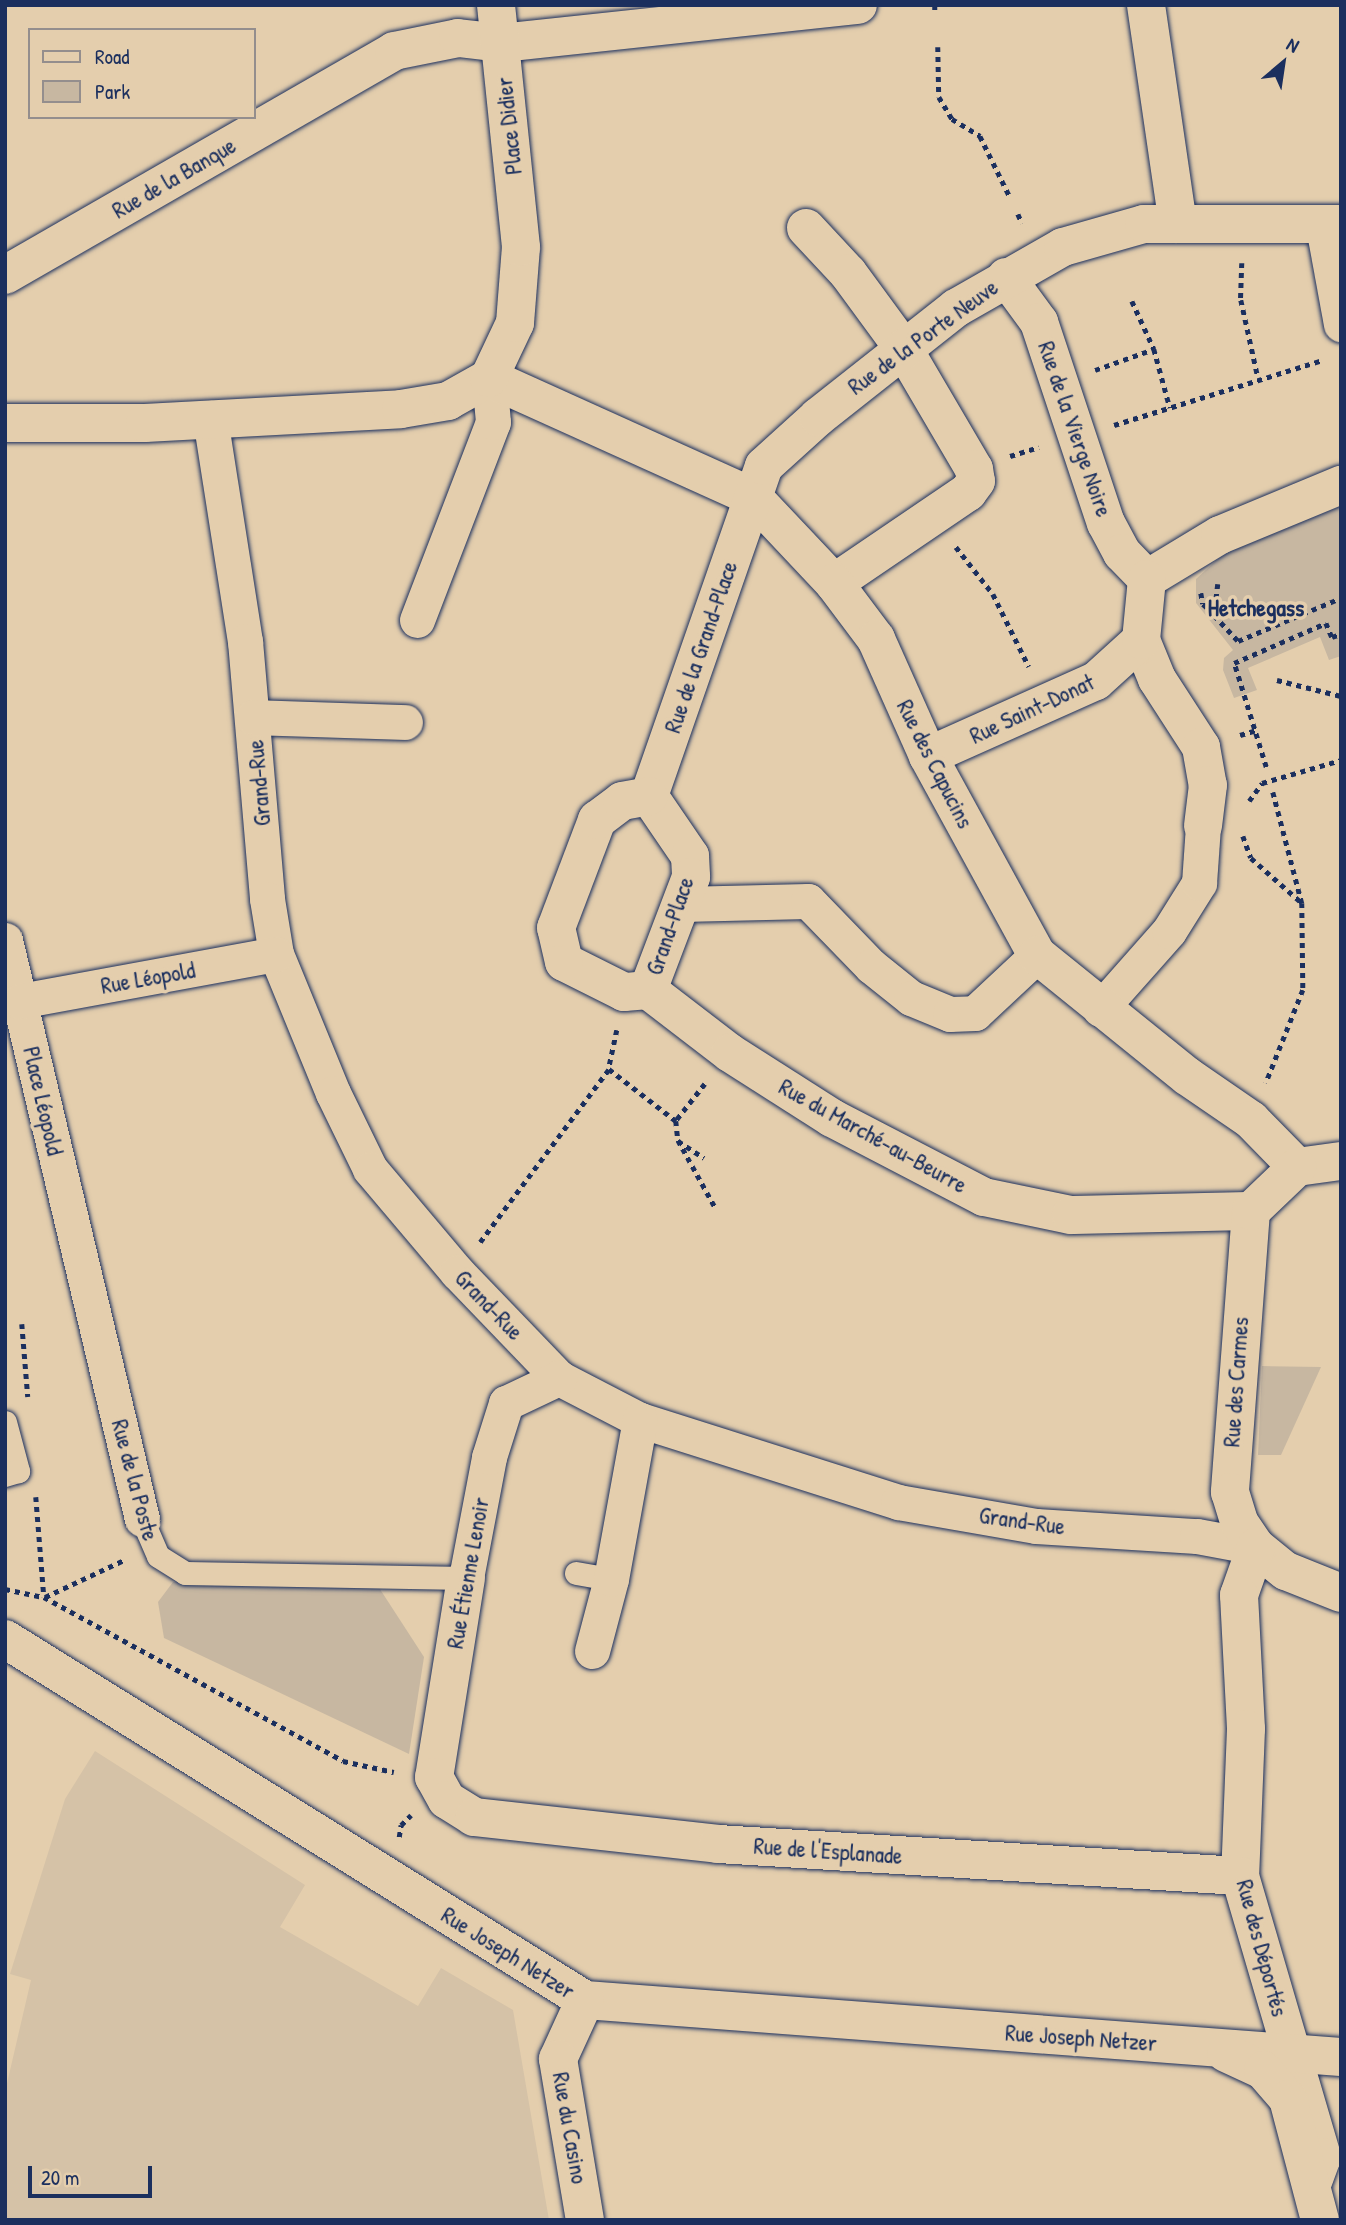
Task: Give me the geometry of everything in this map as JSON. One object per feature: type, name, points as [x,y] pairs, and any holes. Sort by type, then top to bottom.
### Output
[{"type":"street","name":"Place Didier","points":[[489,378],[515,323],[521,247],[496,5]]},
{"type":"street","name":"Rue de la Banque","points":[[5,275],[394,51],[458,38],[501,43],[858,5]]},
{"type":"street","points":[[1146,5],[1178,224]]},
{"type":"street","name":"Rue de la Porte Neuve","points":[[753,497],[764,466],[903,348],[1006,277],[1063,247],[1144,224],[1243,227],[1332,225]]},
{"type":"street","points":[[1332,225],[1341,324]]},
{"type":"street","points":[[806,228],[848,272],[903,348],[974,469],[976,481],[968,492],[834,583]]},
{"type":"street","name":"Rue de la Vierge Noire","points":[[1006,277],[1039,322],[1106,523],[1122,553],[1147,579]]},
{"type":"street","points":[[5,423],[210,418],[401,409],[448,401],[489,378],[493,422],[416,620]]},
{"type":"street","name":"Rue des Capucins","points":[[489,378],[753,497],[834,583],[876,639],[928,756],[1037,955],[1100,1009],[1251,1120],[1297,1167]]},
{"type":"street","name":"Grand-Rue","points":[[210,418],[253,717],[267,899],[276,954],[333,1093],[370,1168],[457,1272],[559,1378],[640,1420],[898,1502],[1036,1526],[1197,1536],[1256,1547]]},
{"type":"street","points":[[1100,1009],[1169,931],[1199,883],[1208,785],[1201,747],[1157,679],[1141,640],[1147,579],[1220,535],[1341,485]]},
{"type":"street","name":"Rue de la Grand-Place","points":[[649,796],[753,497]]},
{"type":"street","name":"Rue Saint-Donat","points":[[928,756],[1048,706],[1096,681],[1141,640]]},
{"type":"street","points":[[253,717],[405,722]]},
{"type":"street","name":"Grand-Place","points":[[649,796],[690,856],[691,877],[681,904],[636,991],[564,962],[556,928],[597,820],[622,801],[649,796]]},
{"type":"street","points":[[681,904],[808,901],[871,967],[911,998],[950,1014],[975,1013],[1037,955]]},
{"type":"street","name":"Place Léopold","points":[[5,940],[72,1221]]},
{"type":"street","name":"Rue Léopold","points":[[20,1001],[276,954]]},
{"type":"street","name":"Rue du Marché-au-Beurre","points":[[636,991],[832,1118],[984,1197],[1071,1215],[1251,1211]]},
{"type":"street","points":[[1251,1211],[1297,1167],[1341,1161]]},
{"type":"street","name":"Rue des Carmes","points":[[1251,1211],[1230,1492],[1239,1522],[1256,1547],[1286,1571],[1341,1594]]},
{"type":"street","name":"Rue de la Poste","points":[[72,1221],[147,1533]]},
{"type":"street","name":"Rue Étienne Lenoir","points":[[429,1790],[489,1457],[506,1404],[559,1378]]},
{"type":"street","points":[[592,1651],[611,1579],[640,1420]]},
{"type":"street","name":"Rue des Déportés","points":[[1256,1547],[1239,1595],[1246,1729],[1240,1876],[1276,2005],[1294,2053],[1322,2157],[1313,2182],[1320,2220]]},
{"type":"street","name":"Rue Joseph Netzer","points":[[5,1639],[585,2000],[1341,2057]]},
{"type":"street","name":"Rue de l'Esplanade","points":[[429,1790],[474,1817],[718,1844],[1240,1876]]},
{"type":"street","name":"Rue du Casino","points":[[585,2000],[558,2059],[585,2220]]},
{"type":"street","name":"Rue Joseph Netzer","points":[[1212,2048],[1264,2070],[1288,2099],[1313,2182]]},
{"type":"lane","points":[[5,1422],[18,1471],[5,1475]]},
{"type":"lane","name":"Rue de la Poste","points":[[147,1533],[166,1564],[185,1573],[467,1578]]},
{"type":"lane","points":[[576,1573],[611,1579]]},
{"type":"path","points":[[938,47],[939,97],[951,119],[980,135],[1010,197]]},
{"type":"path","points":[[1243,227],[1241,300],[1258,377]]},
{"type":"path","points":[[1132,302],[1154,349],[1170,408]]},
{"type":"path","points":[[1060,382],[1154,349]]},
{"type":"path","points":[[974,469],[1170,408],[1258,377],[1329,358]]},
{"type":"path","points":[[933,517],[993,594],[1048,706]]},
{"type":"path","points":[[1214,615],[1219,576]]},
{"type":"path","points":[[1200,588],[1203,604],[1238,641],[1341,598]]},
{"type":"path","points":[[1266,767],[1234,663],[1326,623],[1332,637],[1341,634]]},
{"type":"path","points":[[1277,680],[1341,696]]},
{"type":"path","points":[[1245,805],[1262,783],[1287,773],[1341,760]]},
{"type":"path","points":[[1251,1120],[1303,990],[1302,903],[1272,792]]},
{"type":"path","points":[[1242,832],[1251,858],[1302,903]]},
{"type":"path","points":[[457,1272],[609,1069],[636,991]]},
{"type":"path","points":[[715,1207],[678,1140],[676,1121],[730,1053]]},
{"type":"path","points":[[609,1069],[676,1121]]},
{"type":"path","points":[[678,1140],[704,1158]]},
{"type":"path","points":[[44,1597],[147,1533]]},
{"type":"path","points":[[5,1589],[44,1597],[343,1761],[429,1790]]},
{"type":"shaded area","points":[[95,1751],[305,1885],[280,1927],[418,2006],[441,1968],[513,2010],[549,2220],[5,2220],[5,2092],[31,1980],[10,1974],[65,1799]]},
{"type":"green space","points":[[1341,504],[1341,656],[1329,660],[1320,637],[1248,668],[1257,690],[1234,698],[1223,670],[1224,658],[1233,650],[1196,603],[1196,579],[1229,549]]},
{"type":"green space","points":[[1262,1366],[1321,1367],[1281,1455],[1258,1455]]},
{"type":"green space","points":[[173,1582],[376,1583],[424,1657],[409,1754],[164,1638],[158,1602]]},
{"type":"district","name":"Hetchegass","points":[[1256,608]]}]
